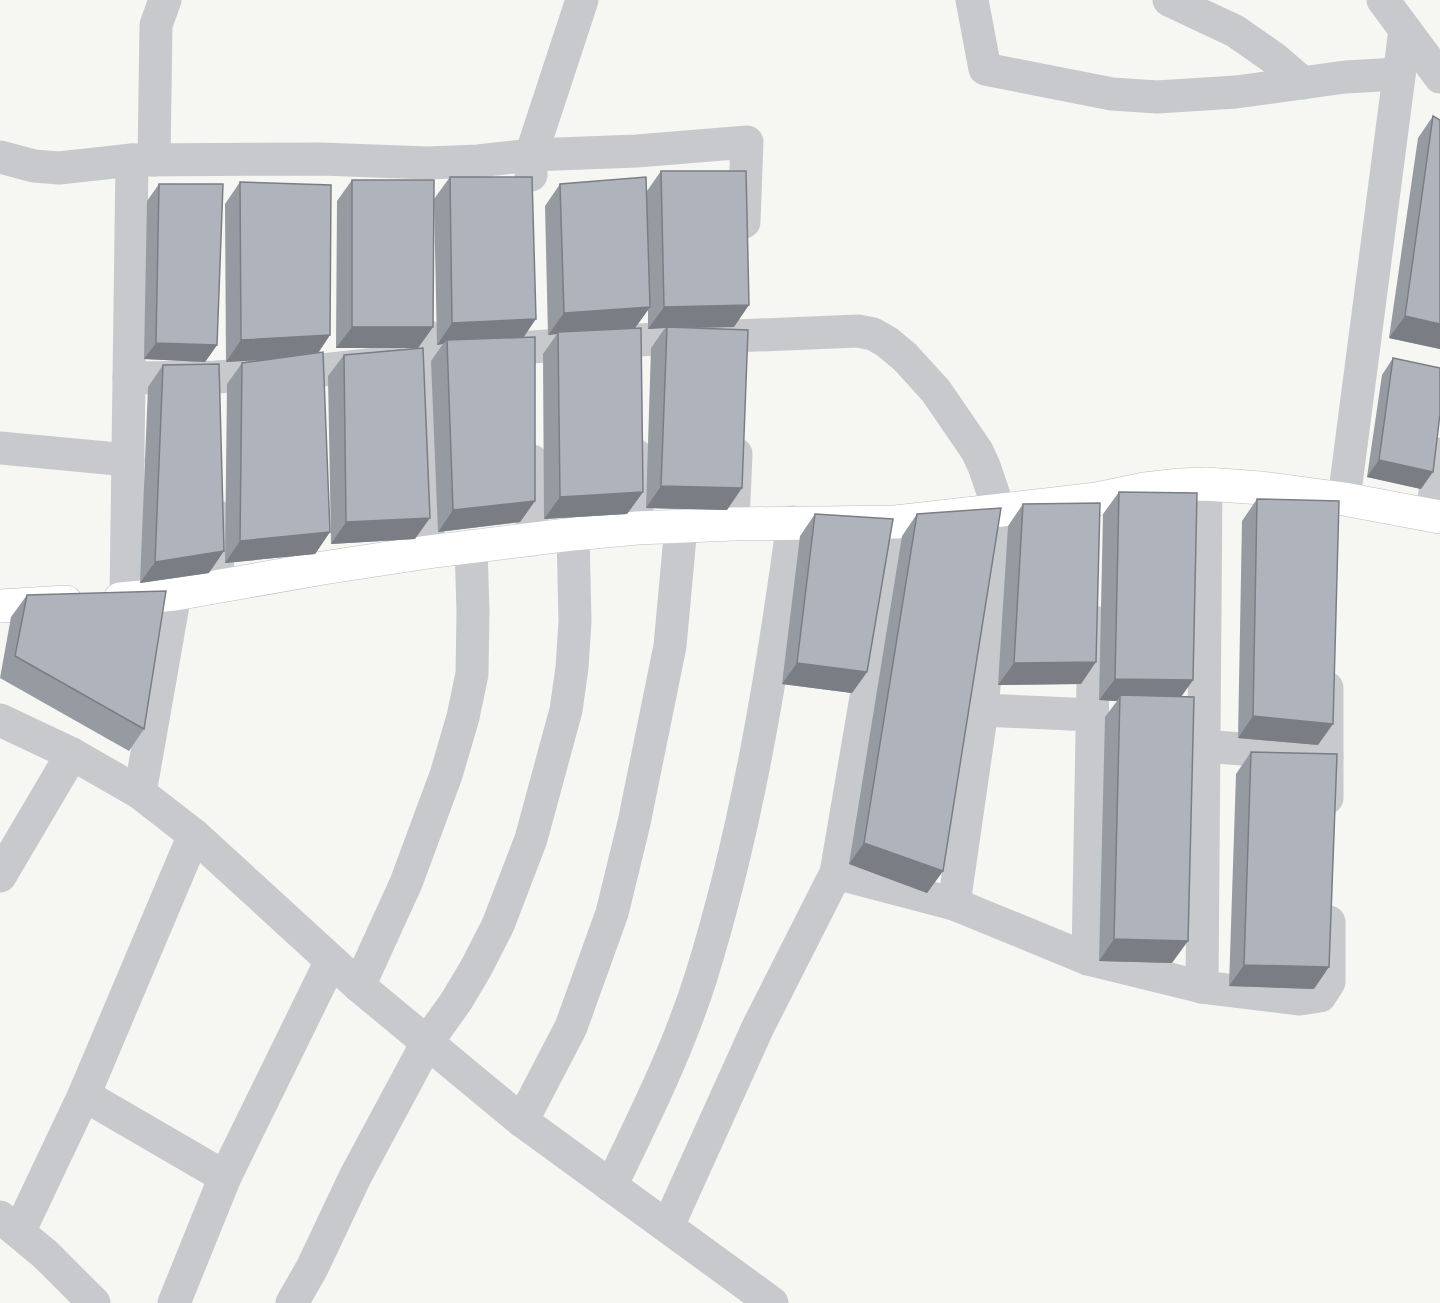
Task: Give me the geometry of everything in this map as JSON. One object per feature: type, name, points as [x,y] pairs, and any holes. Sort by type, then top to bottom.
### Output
[{"type":"street","points":[[126,599],[129,378],[143,160],[156,25],[165,0]]},
{"type":"street","points":[[531,200],[531,155],[582,0]]},
{"type":"street","points":[[972,0],[985,69],[1112,94],[1145,96],[1236,92],[1345,77],[1399,74]]},
{"type":"street","points":[[1169,0],[1235,31],[1275,59],[1303,83]]},
{"type":"street","points":[[1383,0],[1440,77]]},
{"type":"street","points":[[1332,506],[1405,30]]},
{"type":"street","points":[[0,157],[34,166],[59,168],[143,160],[321,159],[427,163],[478,161],[531,155],[637,163],[747,142],[743,256]]},
{"type":"street","points":[[321,159],[321,194]]},
{"type":"street","points":[[213,160],[213,194]]},
{"type":"street","points":[[427,163],[427,197]]},
{"type":"street","points":[[740,348],[741,302]]},
{"type":"street","points":[[428,312],[428,552]]},
{"type":"street","points":[[531,313],[532,381]]},
{"type":"street","points":[[129,378],[216,376],[322,358],[428,358],[532,347],[637,328],[740,348],[858,331],[873,334],[887,342],[936,391],[962,427],[984,466],[999,510],[982,710],[954,904]]},
{"type":"street","points":[[637,328],[637,375]]},
{"type":"street","points":[[215,342],[216,411]]},
{"type":"street","points":[[322,358],[322,405]]},
{"type":"street","points":[[637,422],[637,528]]},
{"type":"street","points":[[532,426],[532,540]]},
{"type":"street","points":[[733,524],[737,430]]},
{"type":"street","points":[[0,448],[128,460]]},
{"type":"street","points":[[0,606],[175,594],[428,552],[637,528],[793,522],[896,522],[999,510],[1096,511],[1145,489],[1206,484],[1261,488],[1332,506],[1436,516],[1440,454]]},
{"type":"street","points":[[217,481],[218,586]]},
{"type":"street","points":[[1202,987],[1206,484]]},
{"type":"street","points":[[611,1186],[673,1053],[700,977],[718,913],[757,753],[775,652],[793,522]]},
{"type":"street","points":[[668,1226],[758,1027],[836,873],[896,522]]},
{"type":"street","points":[[522,1121],[572,1027],[612,913],[634,823],[670,646],[681,526]]},
{"type":"street","points":[[322,533],[323,568]]},
{"type":"street","points":[[292,1303],[312,1268],[355,1177],[428,1041],[457,1000],[498,925],[531,839],[566,710],[572,668],[573,534]]},
{"type":"street","points":[[359,986],[406,883],[446,775],[463,717],[472,674],[471,546]]},
{"type":"street","points":[[140,793],[175,594]]},
{"type":"street","points":[[1088,959],[1095,595]]},
{"type":"street","points":[[1327,662],[1328,827]]},
{"type":"street","points":[[982,710],[1092,715]]},
{"type":"street","points":[[0,720],[72,754],[140,793],[194,835],[359,986],[522,1121],[772,1303]]},
{"type":"street","points":[[1204,746],[1327,756]]},
{"type":"street","points":[[0,876],[72,754]]},
{"type":"street","points":[[94,1303],[45,1254],[10,1224],[84,1095],[194,835]]},
{"type":"street","points":[[836,873],[954,904],[1088,959],[1202,987],[1300,999],[1313,999],[1320,996],[1329,982],[1328,887]]},
{"type":"street","points":[[174,1303],[225,1177],[332,961]]},
{"type":"street","points":[[84,1095],[225,1177]]},
{"type":"building","points":[[1433,116],[1440,120],[1440,324],[1405,316]]},
{"type":"building","points":[[661,171],[746,171],[749,305],[664,307]]},
{"type":"building","points":[[450,177],[532,177],[536,319],[452,323]]},
{"type":"building","points":[[646,177],[650,307],[564,313],[560,184]]},
{"type":"building","points":[[352,180],[434,180],[433,327],[352,327]]},
{"type":"building","points":[[240,182],[331,185],[330,335],[241,340]]},
{"type":"building","points":[[159,184],[223,184],[217,345],[156,343]]},
{"type":"building","points":[[667,327],[748,330],[742,488],[661,486]]},
{"type":"building","points":[[641,328],[643,492],[560,497],[558,332]]},
{"type":"building","points":[[535,337],[535,501],[453,510],[447,340]]},
{"type":"building","points":[[423,348],[430,518],[346,522],[344,355]]},
{"type":"building","points":[[323,352],[330,532],[240,541],[242,363]]},
{"type":"building","points":[[1393,358],[1440,368],[1440,414],[1433,472],[1379,460]]},
{"type":"building","points":[[219,364],[224,551],[155,562],[163,365]]},
{"type":"building","points":[[1119,492],[1197,493],[1193,680],[1115,679]]},
{"type":"building","points":[[1257,499],[1339,501],[1333,724],[1253,716]]},
{"type":"building","points":[[1100,503],[1096,662],[1014,663],[1023,504]]},
{"type":"building","points":[[1001,508],[943,871],[864,843],[917,514]]},
{"type":"building","points":[[815,514],[893,519],[867,672],[797,663]]},
{"type":"building","points":[[166,591],[144,729],[15,656],[27,595]]},
{"type":"building","points":[[1120,695],[1194,697],[1188,941],[1114,939]]},
{"type":"building","points":[[1251,752],[1337,754],[1329,967],[1244,965]]}]
